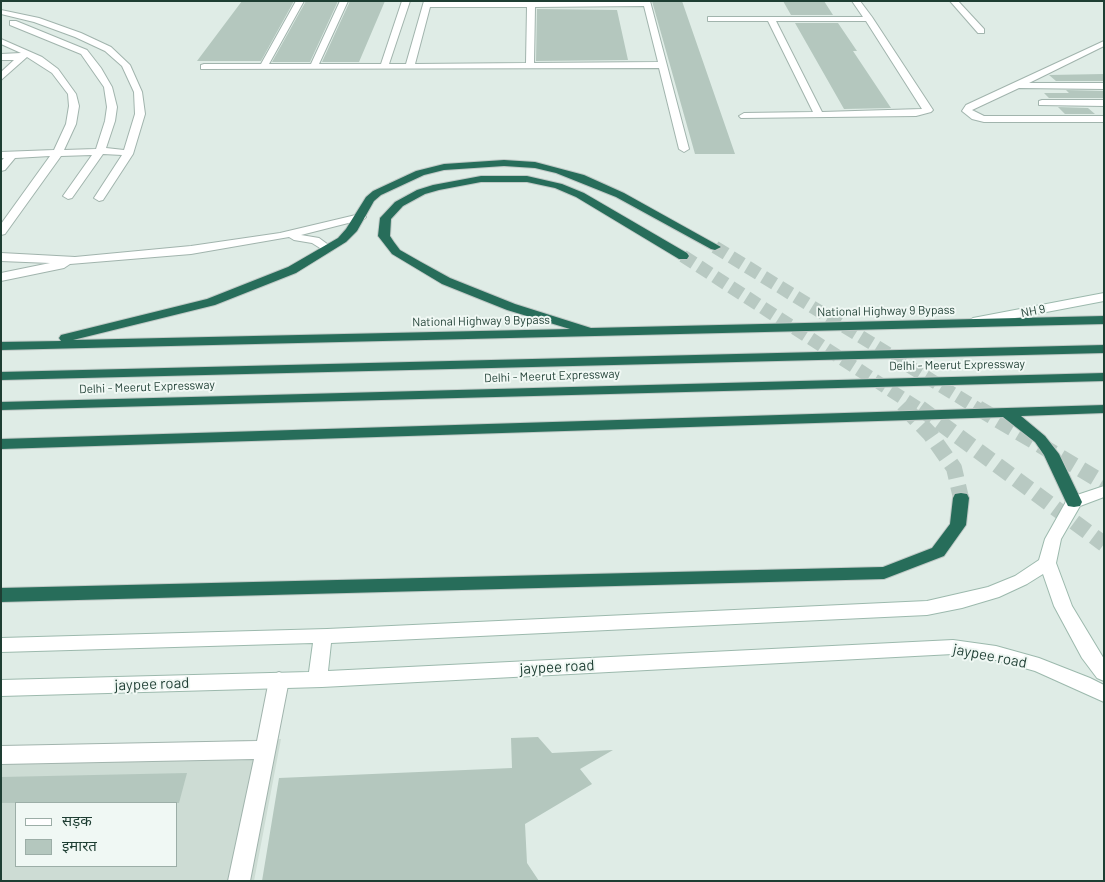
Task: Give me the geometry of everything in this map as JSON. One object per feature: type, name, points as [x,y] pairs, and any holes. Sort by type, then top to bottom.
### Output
[{"type":"highway","points":[[35,345],[211,302],[292,270],[328,249],[351,231],[370,199],[377,193],[420,173],[444,167],[476,164],[535,165],[580,177],[620,195],[715,247]]},
{"type":"highway","points":[[599,333],[512,307],[446,281],[396,252],[388,244],[384,236],[386,218],[405,201],[421,192],[437,187],[481,179],[527,179],[558,186],[580,195],[683,256]]},
{"type":"highway","name":"National Highway 9 Bypass","points":[[1,346],[1104,320]]},
{"type":"highway","name":"Delhi - Meerut Expressway","points":[[1,376],[1104,349]]},
{"type":"highway","name":"Delhi - Meerut Expressway","points":[[1,406],[1104,377]]},
{"type":"highway","points":[[1,444],[1104,409]]},
{"type":"highway","points":[[1008,413],[1040,439],[1051,454],[1074,502]]},
{"type":"highway","points":[[1,596],[884,573],[938,552],[958,524],[961,498]]},
{"type":"street","points":[[264,66],[300,1]]},
{"type":"street","points":[[314,66],[344,1]]},
{"type":"street","points":[[384,66],[406,1]]},
{"type":"street","points":[[744,116],[916,113],[928,110],[856,1]]},
{"type":"street","points":[[954,1],[981,31]]},
{"type":"street","points":[[410,66],[428,3],[531,5],[647,3],[684,149]]},
{"type":"street","points":[[530,65],[531,5]]},
{"type":"street","points":[[1,12],[36,20],[90,41],[108,49],[126,65],[138,92],[140,114],[128,154],[99,198]]},
{"type":"street","points":[[711,19],[869,19]]},
{"type":"street","points":[[771,19],[819,115]]},
{"type":"street","points":[[1,20],[20,25],[84,52],[108,87],[112,107],[110,121],[100,151],[68,196]]},
{"type":"street","points":[[69,46],[90,41]]},
{"type":"street","points":[[1,42],[24,55],[39,58],[55,71],[72,94],[74,106],[71,124],[58,153],[1,232]]},
{"type":"street","points":[[1104,43],[1017,86],[968,107],[969,114],[984,119],[1104,120]]},
{"type":"street","points":[[1,58],[24,55]]},
{"type":"street","points":[[1,77],[24,55]]},
{"type":"street","points":[[1079,55],[1096,56]]},
{"type":"street","points":[[204,67],[662,65]]},
{"type":"street","points":[[1017,86],[1104,86]]},
{"type":"street","points":[[1042,103],[1104,103]]},
{"type":"street","points":[[1,155],[100,151],[122,151],[128,154]]},
{"type":"street","points":[[1,168],[13,154]]},
{"type":"street","points":[[1,257],[75,261],[191,250],[280,236],[360,217]]},
{"type":"street","points":[[280,236],[315,240],[328,249]]},
{"type":"street","points":[[1,277],[34,272],[75,261]]},
{"type":"street","name":"NH 9","points":[[962,324],[1104,297]]},
{"type":"street","points":[[1104,491],[1074,502],[1053,539],[1047,563],[1064,606],[1089,653],[1104,674]]},
{"type":"street","points":[[1,645],[323,636],[927,608],[962,602],[993,592],[1021,580],[1047,563]]},
{"type":"street","points":[[318,679],[323,636]]},
{"type":"street","name":"jaypee road","points":[[1,688],[318,679],[953,647],[996,654],[1039,665],[1104,694]]},
{"type":"street","points":[[239,881],[279,680]]},
{"type":"street","points":[[1,755],[266,750]]},
{"type":"shaded area","points":[[281,739],[254,881],[1,881],[1,748]]},
{"type":"building","points":[[242,1],[294,1],[261,61],[197,61]]},
{"type":"building","points":[[306,1],[338,1],[310,62],[272,62]]},
{"type":"building","points":[[350,1],[385,1],[359,62],[322,62]]},
{"type":"building","points":[[652,1],[682,1],[735,154],[695,154]]},
{"type":"building","points":[[783,1],[824,1],[833,15],[791,15]]},
{"type":"building","points":[[537,9],[617,10],[628,60],[536,61]]},
{"type":"building","points":[[795,23],[838,23],[857,51],[853,51],[891,108],[844,109]]},
{"type":"building","points":[[1104,74],[1104,81],[1056,81],[1049,75]]},
{"type":"building","points":[[1066,90],[1104,91],[1104,98],[1049,98],[1044,93],[1069,93]]},
{"type":"building","points":[[1058,107],[1088,108],[1095,114],[1065,114]]},
{"type":"building","points":[[538,737],[552,753],[613,750],[580,769],[592,784],[525,824],[527,863],[539,881],[262,881],[279,778],[512,768],[511,738]]},
{"type":"building","points":[[187,773],[179,803],[1,803],[1,777]]},
{"type":"tunnel","points":[[715,247],[980,410]]},
{"type":"tunnel","points":[[683,256],[921,410]]},
{"type":"tunnel","points":[[902,405],[905,408]]},
{"type":"tunnel","points":[[905,408],[930,434],[954,468],[961,498]]},
{"type":"tunnel","points":[[920,408],[1104,544]]},
{"type":"tunnel","points":[[978,408],[1104,483]]}]
